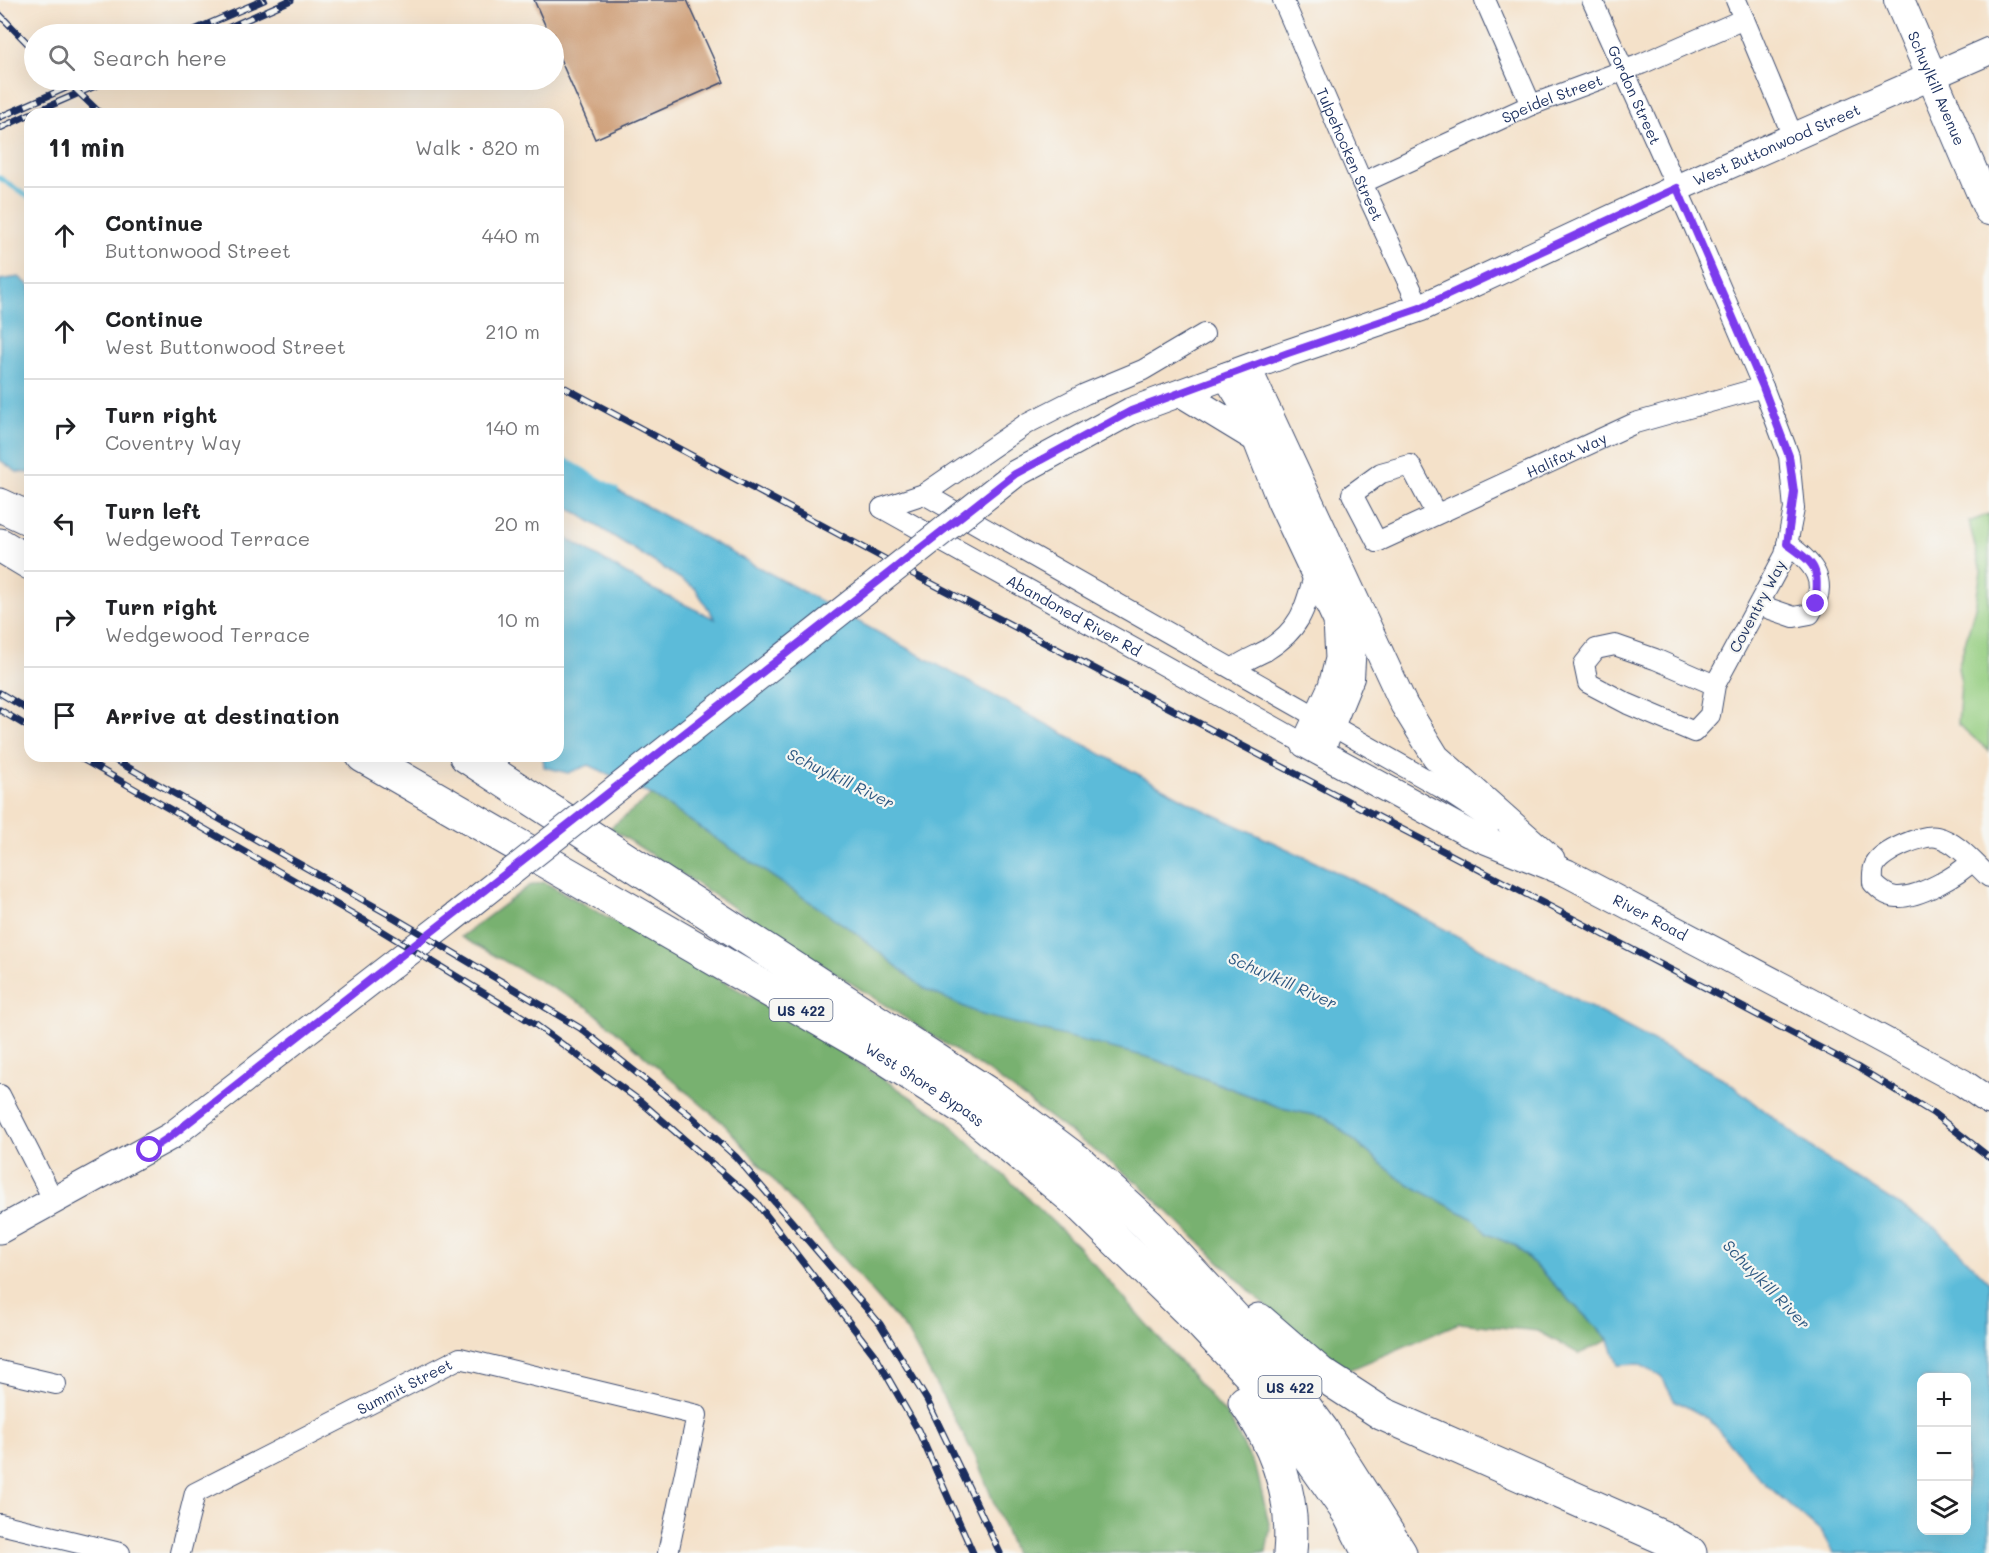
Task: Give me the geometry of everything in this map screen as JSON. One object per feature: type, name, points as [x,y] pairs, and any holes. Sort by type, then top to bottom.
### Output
[{"type":"highway","points":[[0,505],[24,516]]},
{"type":"highway","points":[[0,545],[24,559]]},
{"type":"highway","name":"West Shore Bypass","points":[[373,762],[878,1053],[968,1111],[1076,1200],[1198,1320],[1256,1381],[1348,1512],[1369,1553]]},
{"type":"highway","name":"West Shore Bypass","points":[[475,762],[990,1095],[1080,1163],[1160,1237],[1258,1344],[1322,1430],[1400,1553]]},
{"type":"highway","points":[[1160,1237],[1202,1267],[1286,1346],[1358,1400],[1383,1414],[1662,1537],[1690,1553]]},
{"type":"highway","points":[[1198,1320],[1225,1374],[1264,1429],[1274,1452],[1283,1476],[1291,1516],[1290,1553]]},
{"type":"main road","name":"Schuylkill Avenue","points":[[1899,0],[1989,210]]},
{"type":"street","name":"Tulpehocken Street","points":[[1283,0],[1362,183],[1420,308]]},
{"type":"street","points":[[1485,0],[1531,105]]},
{"type":"street","name":"Gordon Street","points":[[1592,0],[1677,188]]},
{"type":"street","points":[[1736,0],[1794,139]]},
{"type":"street","name":"Speidel Street","points":[[1362,183],[1531,105],[1744,19]]},
{"type":"street","name":"West Buttonwood Street","points":[[0,1230],[171,1136],[1015,474],[1131,411],[1279,356],[1420,308],[1677,188],[1794,139],[1989,51]]},
{"type":"street","name":"Coventry Way","points":[[1677,188],[1763,387],[1789,456],[1794,492],[1785,555],[1714,685]]},
{"type":"street","name":"Abandoned River Rd","points":[[1204,334],[1143,370],[1085,394],[1026,424],[924,494],[882,508],[1314,749]]},
{"type":"street","points":[[1279,356],[1263,430],[1280,500],[1333,610],[1340,639],[1339,659],[1332,686],[1327,722]]},
{"type":"street","points":[[1237,372],[1263,430],[1358,607],[1404,705],[1436,757],[1567,873]]},
{"type":"street","name":"Halifax Way","points":[[1436,514],[1410,465],[1381,473],[1352,494],[1377,542],[1635,423],[1763,387]]},
{"type":"street","points":[[1181,393],[1263,430]]},
{"type":"street","points":[[924,494],[1457,796],[1567,873]]},
{"type":"street","points":[[1759,605],[1794,617],[1810,615],[1816,604],[1818,573],[1808,558],[1787,544]]},
{"type":"street","points":[[1234,668],[1249,657],[1284,639],[1299,623],[1315,572]]},
{"type":"street","points":[[1314,749],[1357,664],[1358,607]]},
{"type":"street","points":[[1615,645],[1655,658],[1714,685],[1710,715],[1694,732],[1628,704],[1588,683],[1584,664],[1596,649],[1615,645]]},
{"type":"street","name":"River Road","points":[[1314,749],[1468,833],[1567,873],[1963,1083],[1989,1101]]},
{"type":"street","points":[[1972,861],[1959,874],[1897,897],[1884,893],[1873,883],[1874,866],[1884,854],[1917,839],[1937,837],[1959,849],[1972,861],[1989,877]]},
{"type":"street","points":[[0,1095],[54,1201]]},
{"type":"street","name":"Summit Street","points":[[180,1553],[195,1493],[460,1358],[697,1415],[668,1553]]},
{"type":"street","points":[[0,1371],[56,1384]]},
{"type":"street","points":[[0,1524],[120,1553]]},
{"type":"green space","points":[[1989,514],[1989,751],[1958,724],[1961,683],[1958,668],[1975,607],[1981,571],[1969,522]]},
{"type":"green space","points":[[652,795],[853,931],[925,989],[1151,1058],[1282,1108],[1327,1118],[1401,1180],[1475,1220],[1487,1234],[1516,1246],[1609,1340],[1579,1354],[1538,1331],[1459,1323],[1340,1374],[1305,1344],[1139,1184],[992,1074],[610,828]]},
{"type":"green space","points":[[544,882],[800,1024],[947,1121],[1078,1246],[1229,1418],[1257,1472],[1270,1528],[1266,1553],[1014,1553],[976,1458],[906,1330],[725,1125],[589,1008],[461,937],[529,886]]},
{"type":"water","points":[[19,277],[24,281],[24,473],[17,472],[0,460],[0,280]]},
{"type":"water","name":"Schuylkill River","points":[[564,461],[1202,809],[1349,878],[1724,1079],[1825,1158],[1937,1229],[1989,1282],[1989,1553],[1833,1553],[1822,1533],[1761,1480],[1709,1419],[1674,1400],[1661,1376],[1639,1364],[1618,1365],[1609,1340],[1516,1246],[1487,1234],[1475,1220],[1401,1180],[1327,1118],[1282,1108],[1151,1058],[982,1015],[925,989],[853,931],[652,795],[589,765],[568,773],[544,767],[544,762],[564,762],[564,537],[650,588],[715,619],[695,588],[564,505]]},
{"type":"building","points":[[534,0],[687,0],[724,82],[595,139],[564,68],[564,24],[545,24]]},
{"type":"waterway","points":[[0,178],[24,194]]},
{"type":"waterway","points":[[564,460],[616,490]]},
{"type":"railway","points":[[208,24],[264,0]]},
{"type":"railway","points":[[237,24],[291,0]]},
{"type":"railway","points":[[0,15],[24,40]]},
{"type":"railway","points":[[0,117],[61,90]]},
{"type":"railway","points":[[76,90],[95,108]]},
{"type":"railway","points":[[45,108],[86,90]]},
{"type":"railway","points":[[0,128],[24,117]]},
{"type":"railway","points":[[564,387],[900,567],[1857,1067],[1933,1113],[1989,1157]]},
{"type":"railway","points":[[0,693],[24,707]]},
{"type":"railway","points":[[0,710],[24,724]]},
{"type":"railway","points":[[87,762],[374,926],[536,1025],[640,1101],[756,1202],[876,1357],[918,1430],[973,1553]]},
{"type":"railway","points":[[119,762],[388,914],[580,1028],[691,1116],[736,1157],[880,1324],[927,1400],[1000,1553]]},
{"type":"route","points":[[150,1150],[448,921],[1015,474],[1131,411],[1288,353],[1420,308],[1677,188],[1763,387],[1789,456],[1794,509],[1787,544],[1808,558],[1818,573],[1816,604]]}]
